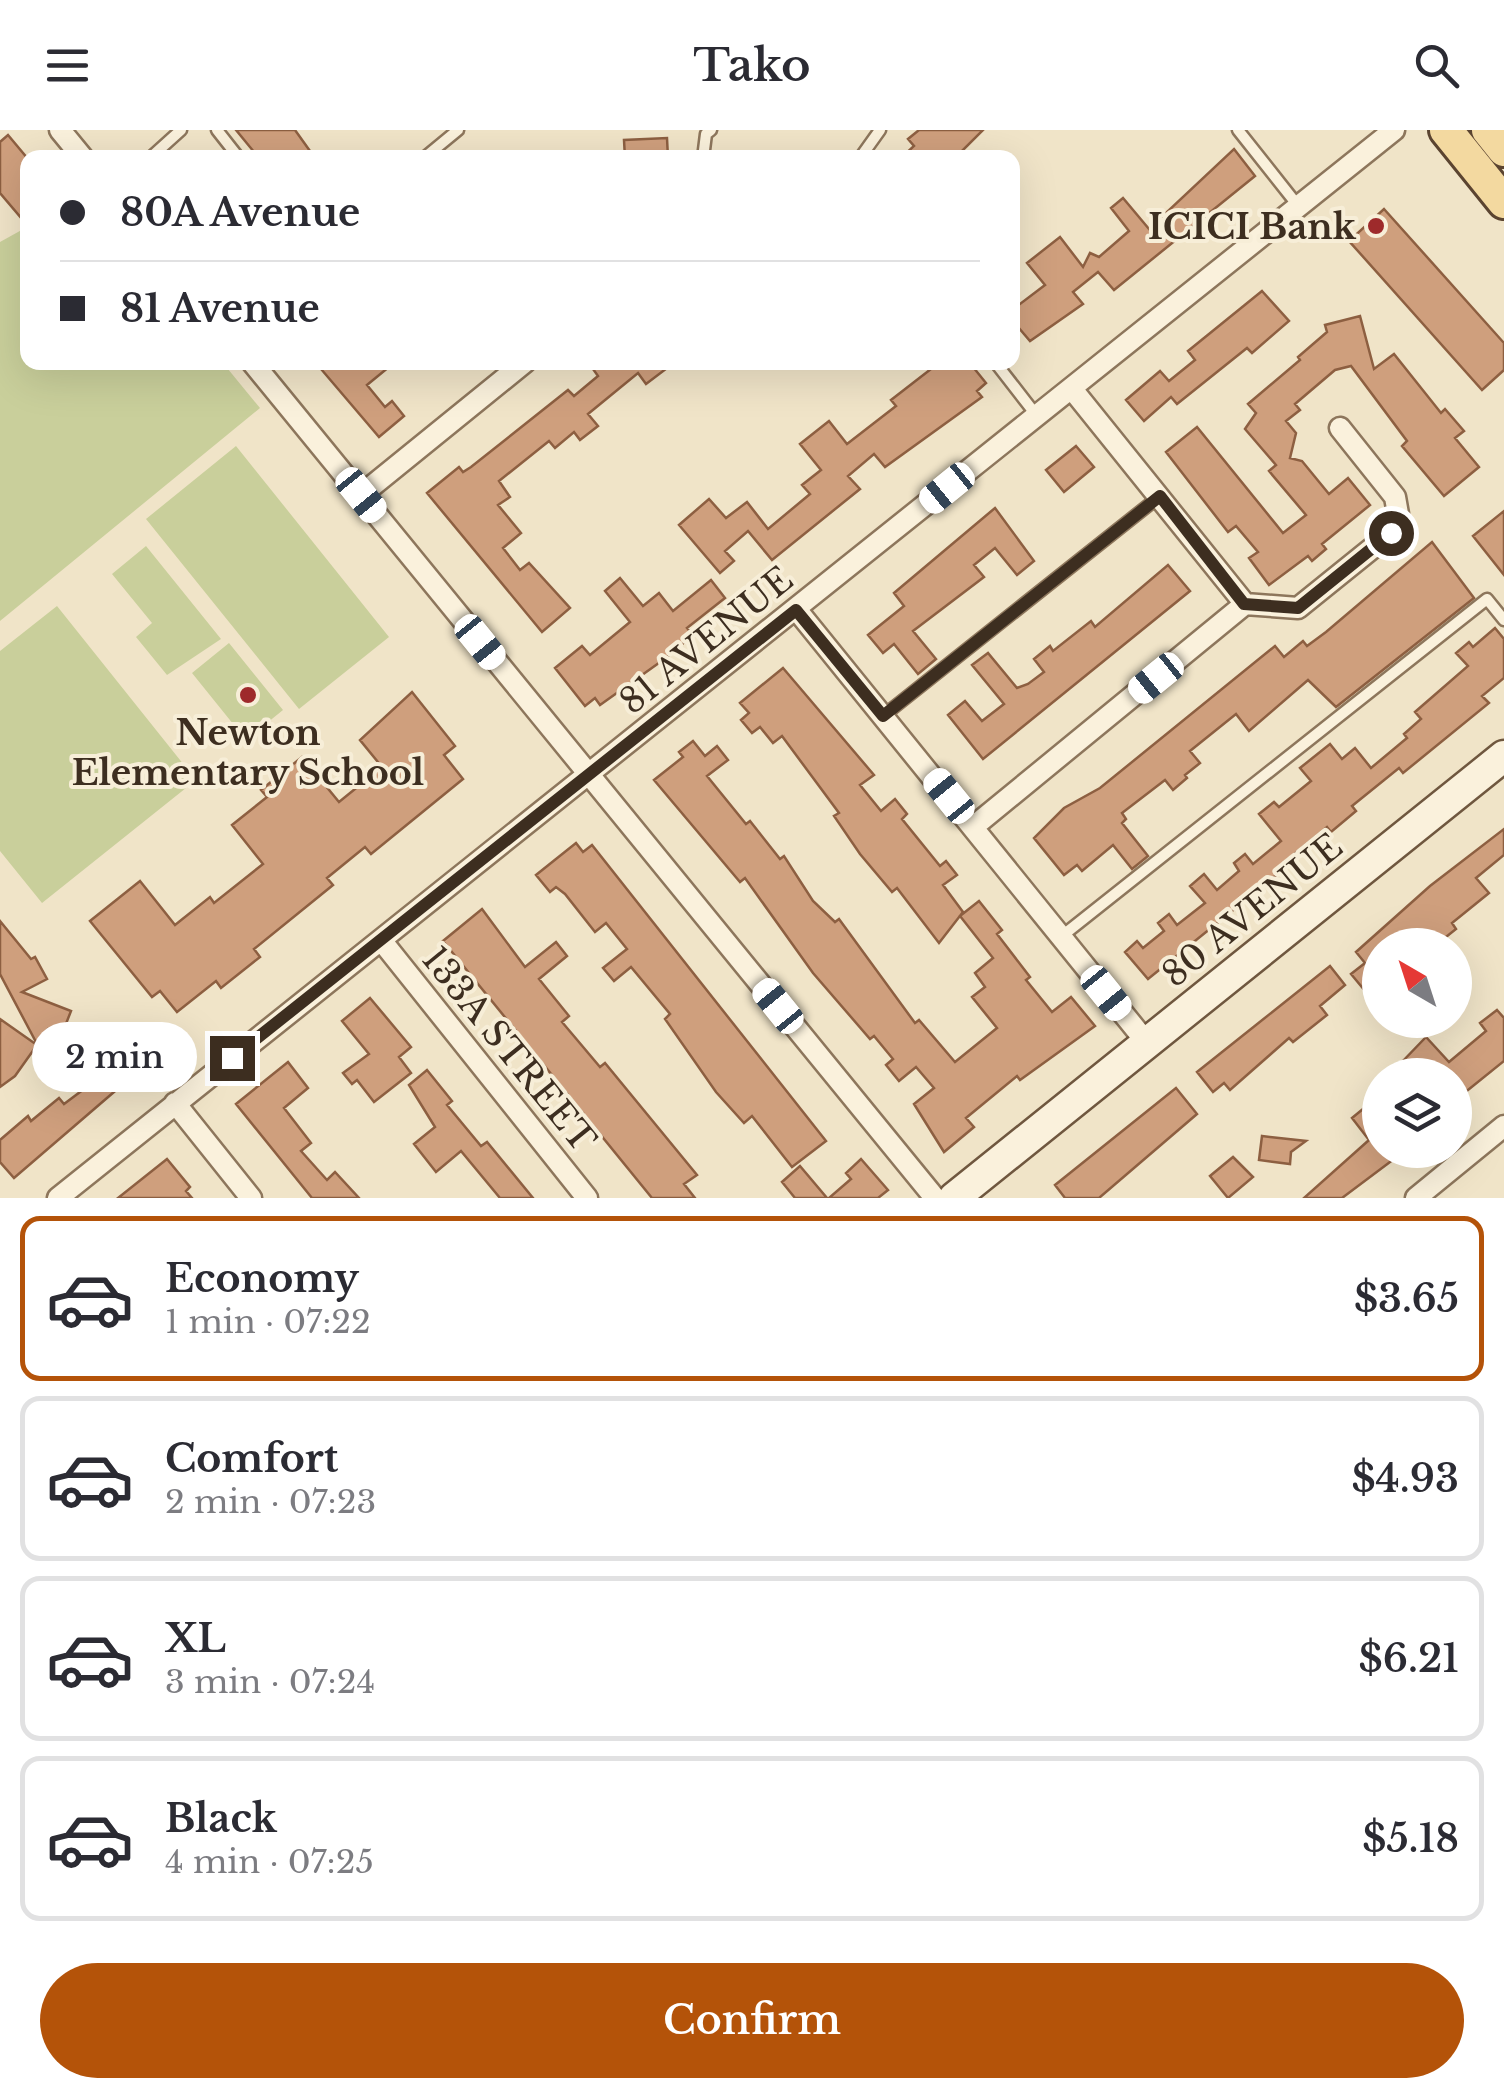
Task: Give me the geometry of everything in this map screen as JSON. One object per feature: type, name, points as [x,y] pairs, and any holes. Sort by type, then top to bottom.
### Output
[{"type":"main road","points":[[1446,130],[1504,202]]},
{"type":"main road","points":[[1488,130],[1504,150]]},
{"type":"main road","name":"80 AVENUE","points":[[954,1198],[1504,756]]},
{"type":"street","points":[[60,130],[76,150]]},
{"type":"street","name":"81 AVENUE","points":[[58,1198],[1394,130]]},
{"type":"street","points":[[259,370],[935,1198]]},
{"type":"street","points":[[361,495],[515,370]]},
{"type":"street","points":[[1072,388],[1244,604]]},
{"type":"street","points":[[974,827],[1244,604],[1298,608],[1391,533],[1398,514],[1395,497],[1340,428]]},
{"type":"street","points":[[796,610],[1147,1043]]},
{"type":"street","name":"133A STREET","points":[[381,940],[587,1198]]},
{"type":"street","points":[[175,1102],[251,1198]]},
{"type":"street","points":[[1416,1198],[1504,1126]]},
{"type":"lane","points":[[159,150],[181,130]]},
{"type":"lane","points":[[217,130],[233,150]]},
{"type":"lane","points":[[434,150],[458,130]]},
{"type":"lane","points":[[1238,130],[1299,207]]},
{"type":"lane","points":[[1001,370],[1037,416]]},
{"type":"lane","points":[[883,716],[1160,496]]},
{"type":"lane","points":[[1061,936],[1487,599],[1504,620]]},
{"type":"green space","points":[[20,231],[20,370],[229,370],[260,408],[0,621],[0,242]]},
{"type":"green space","points":[[236,446],[389,637],[299,709],[146,519]]},
{"type":"green space","points":[[146,546],[221,639],[167,675],[136,637],[152,623],[112,574]]},
{"type":"green space","points":[[57,606],[196,780],[42,903],[0,851],[0,651]]},
{"type":"green space","points":[[229,643],[283,710],[246,740],[192,673]]},
{"type":"building","points":[[236,130],[295,130],[309,150],[252,150]]},
{"type":"building","points":[[919,130],[983,130],[963,150],[910,150],[914,146],[908,139]]},
{"type":"building","points":[[8,135],[20,150],[20,217],[0,193],[0,142]]},
{"type":"building","points":[[667,138],[668,150],[625,150],[624,140]]},
{"type":"building","points":[[1234,149],[1255,176],[1114,290],[1098,272],[1073,292],[1083,304],[1030,341],[1020,329],[1020,304],[1045,285],[1027,263],[1060,237],[1083,267],[1090,253],[1099,257],[1129,231],[1111,208],[1123,198],[1149,229]]},
{"type":"building","points":[[1384,209],[1504,343],[1504,370],[1482,390],[1349,241]]},
{"type":"building","points":[[1262,291],[1289,321],[1252,353],[1247,348],[1177,404],[1171,397],[1144,421],[1126,400],[1160,371],[1169,381],[1195,360],[1188,351]]},
{"type":"building","points":[[1360,316],[1374,369],[1394,354],[1441,413],[1445,409],[1464,431],[1455,438],[1479,467],[1444,496],[1402,446],[1407,441],[1351,366],[1335,370],[1295,404],[1300,410],[1286,421],[1296,433],[1290,458],[1302,461],[1329,494],[1348,478],[1370,505],[1322,544],[1326,549],[1312,561],[1308,556],[1269,585],[1249,558],[1258,552],[1236,526],[1228,532],[1166,452],[1197,427],[1283,533],[1306,515],[1269,471],[1276,465],[1245,429],[1256,413],[1248,404],[1300,360],[1298,357],[1327,332],[1325,325]]},
{"type":"building","points":[[322,370],[385,370],[367,385],[385,407],[392,401],[404,416],[379,437]]},
{"type":"building","points":[[594,370],[664,370],[646,384],[638,373],[588,414],[598,426],[580,440],[574,432],[555,448],[549,441],[499,481],[510,497],[498,505],[521,533],[503,548],[520,570],[529,563],[570,608],[542,632],[427,493],[459,467],[463,472],[471,467],[568,390],[574,396],[598,376]]},
{"type":"building","points":[[930,370],[975,370],[986,383],[977,391],[982,397],[885,467],[874,454],[848,476],[860,489],[772,560],[748,531],[725,551],[734,561],[720,573],[679,525],[709,499],[726,518],[747,502],[768,529],[810,494],[802,485],[821,470],[800,444],[829,421],[847,444],[896,406],[891,400]]},
{"type":"building","points":[[1076,446],[1094,467],[1064,492],[1046,470]]},
{"type":"building","points":[[995,508],[1034,561],[1017,575],[995,548],[974,565],[984,577],[913,631],[936,659],[918,674],[894,644],[883,653],[868,635],[904,606],[894,593]]},
{"type":"building","points":[[1504,511],[1504,575],[1473,536]]},
{"type":"building","points":[[1432,542],[1474,598],[1336,707],[1308,680],[1249,731],[1236,714],[1190,751],[1200,763],[1185,775],[1187,778],[1173,790],[1165,780],[1122,813],[1126,819],[1122,823],[1148,856],[1132,869],[1113,845],[1082,871],[1077,865],[1064,875],[1034,838],[1064,808],[1100,788],[1275,646],[1284,657],[1303,641],[1307,646]]},
{"type":"building","points":[[1168,565],[1190,591],[983,759],[948,715],[965,701],[982,721],[1004,704],[972,665],[988,653],[1017,688],[1028,684],[1044,672],[1034,659],[1050,646],[1053,651],[1091,621],[1095,627]]},
{"type":"building","points":[[620,578],[643,606],[659,593],[673,611],[711,580],[725,598],[687,628],[693,635],[663,660],[600,705],[595,698],[585,706],[555,668],[582,646],[590,655],[630,622],[605,591]]},
{"type":"building","points":[[1495,628],[1504,639],[1504,678],[1482,696],[1489,703],[1403,773],[1399,768],[1352,806],[1356,811],[1331,832],[1327,827],[1282,864],[1285,868],[1148,979],[1125,952],[1137,941],[1143,948],[1164,931],[1158,923],[1169,914],[1177,925],[1205,903],[1190,886],[1204,874],[1217,890],[1239,871],[1234,863],[1245,854],[1253,864],[1281,841],[1259,814],[1274,802],[1279,807],[1311,781],[1300,768],[1330,744],[1342,759],[1355,748],[1371,768],[1407,738],[1404,734],[1421,719],[1415,712],[1468,666],[1456,653],[1469,642],[1473,647]]},
{"type":"building","points":[[783,668],[874,775],[860,785],[881,811],[895,799],[907,814],[902,819],[940,866],[946,861],[957,875],[943,885],[963,912],[939,943],[897,888],[892,892],[860,854],[834,816],[839,813],[782,736],[773,743],[760,727],[752,733],[741,720],[749,713],[740,703]]},
{"type":"building","points":[[412,692],[455,746],[444,755],[463,779],[371,854],[365,847],[327,878],[333,885],[254,949],[260,957],[221,988],[216,981],[177,1012],[160,991],[152,997],[90,921],[140,881],[175,925],[210,897],[214,903],[263,864],[232,825],[267,797],[261,790],[302,757],[339,802],[382,767],[360,740]]},
{"type":"building","points":[[693,741],[705,756],[717,746],[728,760],[707,776],[746,824],[750,821],[780,859],[784,856],[813,901],[835,922],[839,919],[915,1023],[919,1020],[955,1062],[997,1028],[972,997],[985,987],[975,973],[993,958],[960,916],[979,901],[1002,930],[997,934],[1030,977],[1026,980],[1052,1012],[1071,997],[1095,1026],[1020,1080],[1017,1076],[966,1118],[974,1127],[944,1152],[914,1104],[934,1088],[916,1067],[899,1081],[886,1065],[893,1059],[874,1036],[870,1039],[813,973],[745,878],[740,882],[654,780],[683,757],[679,752]]},
{"type":"building","points":[[1504,829],[1504,855],[1476,878],[1489,893],[1452,923],[1455,928],[1383,928]]},
{"type":"building","points":[[576,843],[583,852],[592,845],[826,1141],[792,1167],[752,1116],[744,1123],[716,1092],[665,1019],[670,1014],[631,967],[614,981],[603,968],[627,949],[606,923],[595,932],[565,894],[556,887],[550,892],[536,875]]},
{"type":"building","points":[[482,909],[525,967],[556,942],[567,956],[539,979],[569,1016],[562,1022],[600,1067],[605,1063],[697,1175],[684,1184],[695,1198],[652,1198],[443,941]]},
{"type":"building","points":[[0,921],[31,959],[35,957],[47,979],[22,992],[71,1011],[62,1034],[48,1029],[37,1044],[0,974]]},
{"type":"building","points":[[1362,965],[1362,987],[1351,974]]},
{"type":"building","points":[[1330,966],[1345,985],[1320,1006],[1327,1015],[1293,1042],[1289,1038],[1230,1090],[1224,1083],[1213,1092],[1197,1072]]},
{"type":"building","points":[[370,998],[411,1047],[399,1057],[411,1073],[374,1102],[357,1080],[352,1084],[343,1073],[369,1054],[342,1021]]},
{"type":"building","points":[[1497,1010],[1504,1018],[1504,1061],[1472,1087],[1472,1058],[1454,1058],[1486,1031],[1480,1023]]},
{"type":"building","points":[[0,1019],[37,1045],[15,1076],[0,1087]]},
{"type":"building","points":[[1425,1038],[1445,1058],[1406,1058]]},
{"type":"building","points":[[110,1043],[136,1073],[14,1178],[0,1162],[0,1140],[28,1116],[31,1121],[59,1098],[64,1104],[88,1086],[76,1072]]},
{"type":"building","points":[[288,1062],[308,1088],[284,1108],[311,1143],[301,1151],[327,1180],[335,1172],[359,1198],[312,1198],[236,1104]]},
{"type":"building","points":[[427,1070],[452,1101],[447,1105],[481,1146],[487,1142],[533,1198],[500,1198],[461,1151],[436,1172],[414,1144],[435,1127],[409,1085]]},
{"type":"building","points":[[1176,1088],[1197,1114],[1099,1198],[1065,1198],[1055,1185]]},
{"type":"building","points":[[1362,1110],[1362,1131],[1352,1118]]},
{"type":"building","points":[[1262,1136],[1306,1141],[1291,1152],[1290,1164],[1259,1160]]},
{"type":"building","points":[[1362,1146],[1362,1168],[1382,1168],[1342,1198],[1304,1198]]},
{"type":"building","points":[[1233,1157],[1253,1177],[1228,1198],[1210,1176]]},
{"type":"building","points":[[167,1159],[190,1187],[186,1191],[192,1198],[118,1198]]},
{"type":"building","points":[[861,1159],[888,1190],[878,1198],[829,1198],[851,1179],[846,1173]]},
{"type":"building","points":[[800,1166],[827,1198],[795,1198],[782,1182]]},
{"type":"place","name":"ICICI Bank","points":[[1376,226]]},
{"type":"place","name":"Newton Elementary School","points":[[248,695]]},
{"type":"route","points":[[232,1058],[796,610],[883,716],[1160,496],[1244,604],[1298,608],[1391,533]]}]
